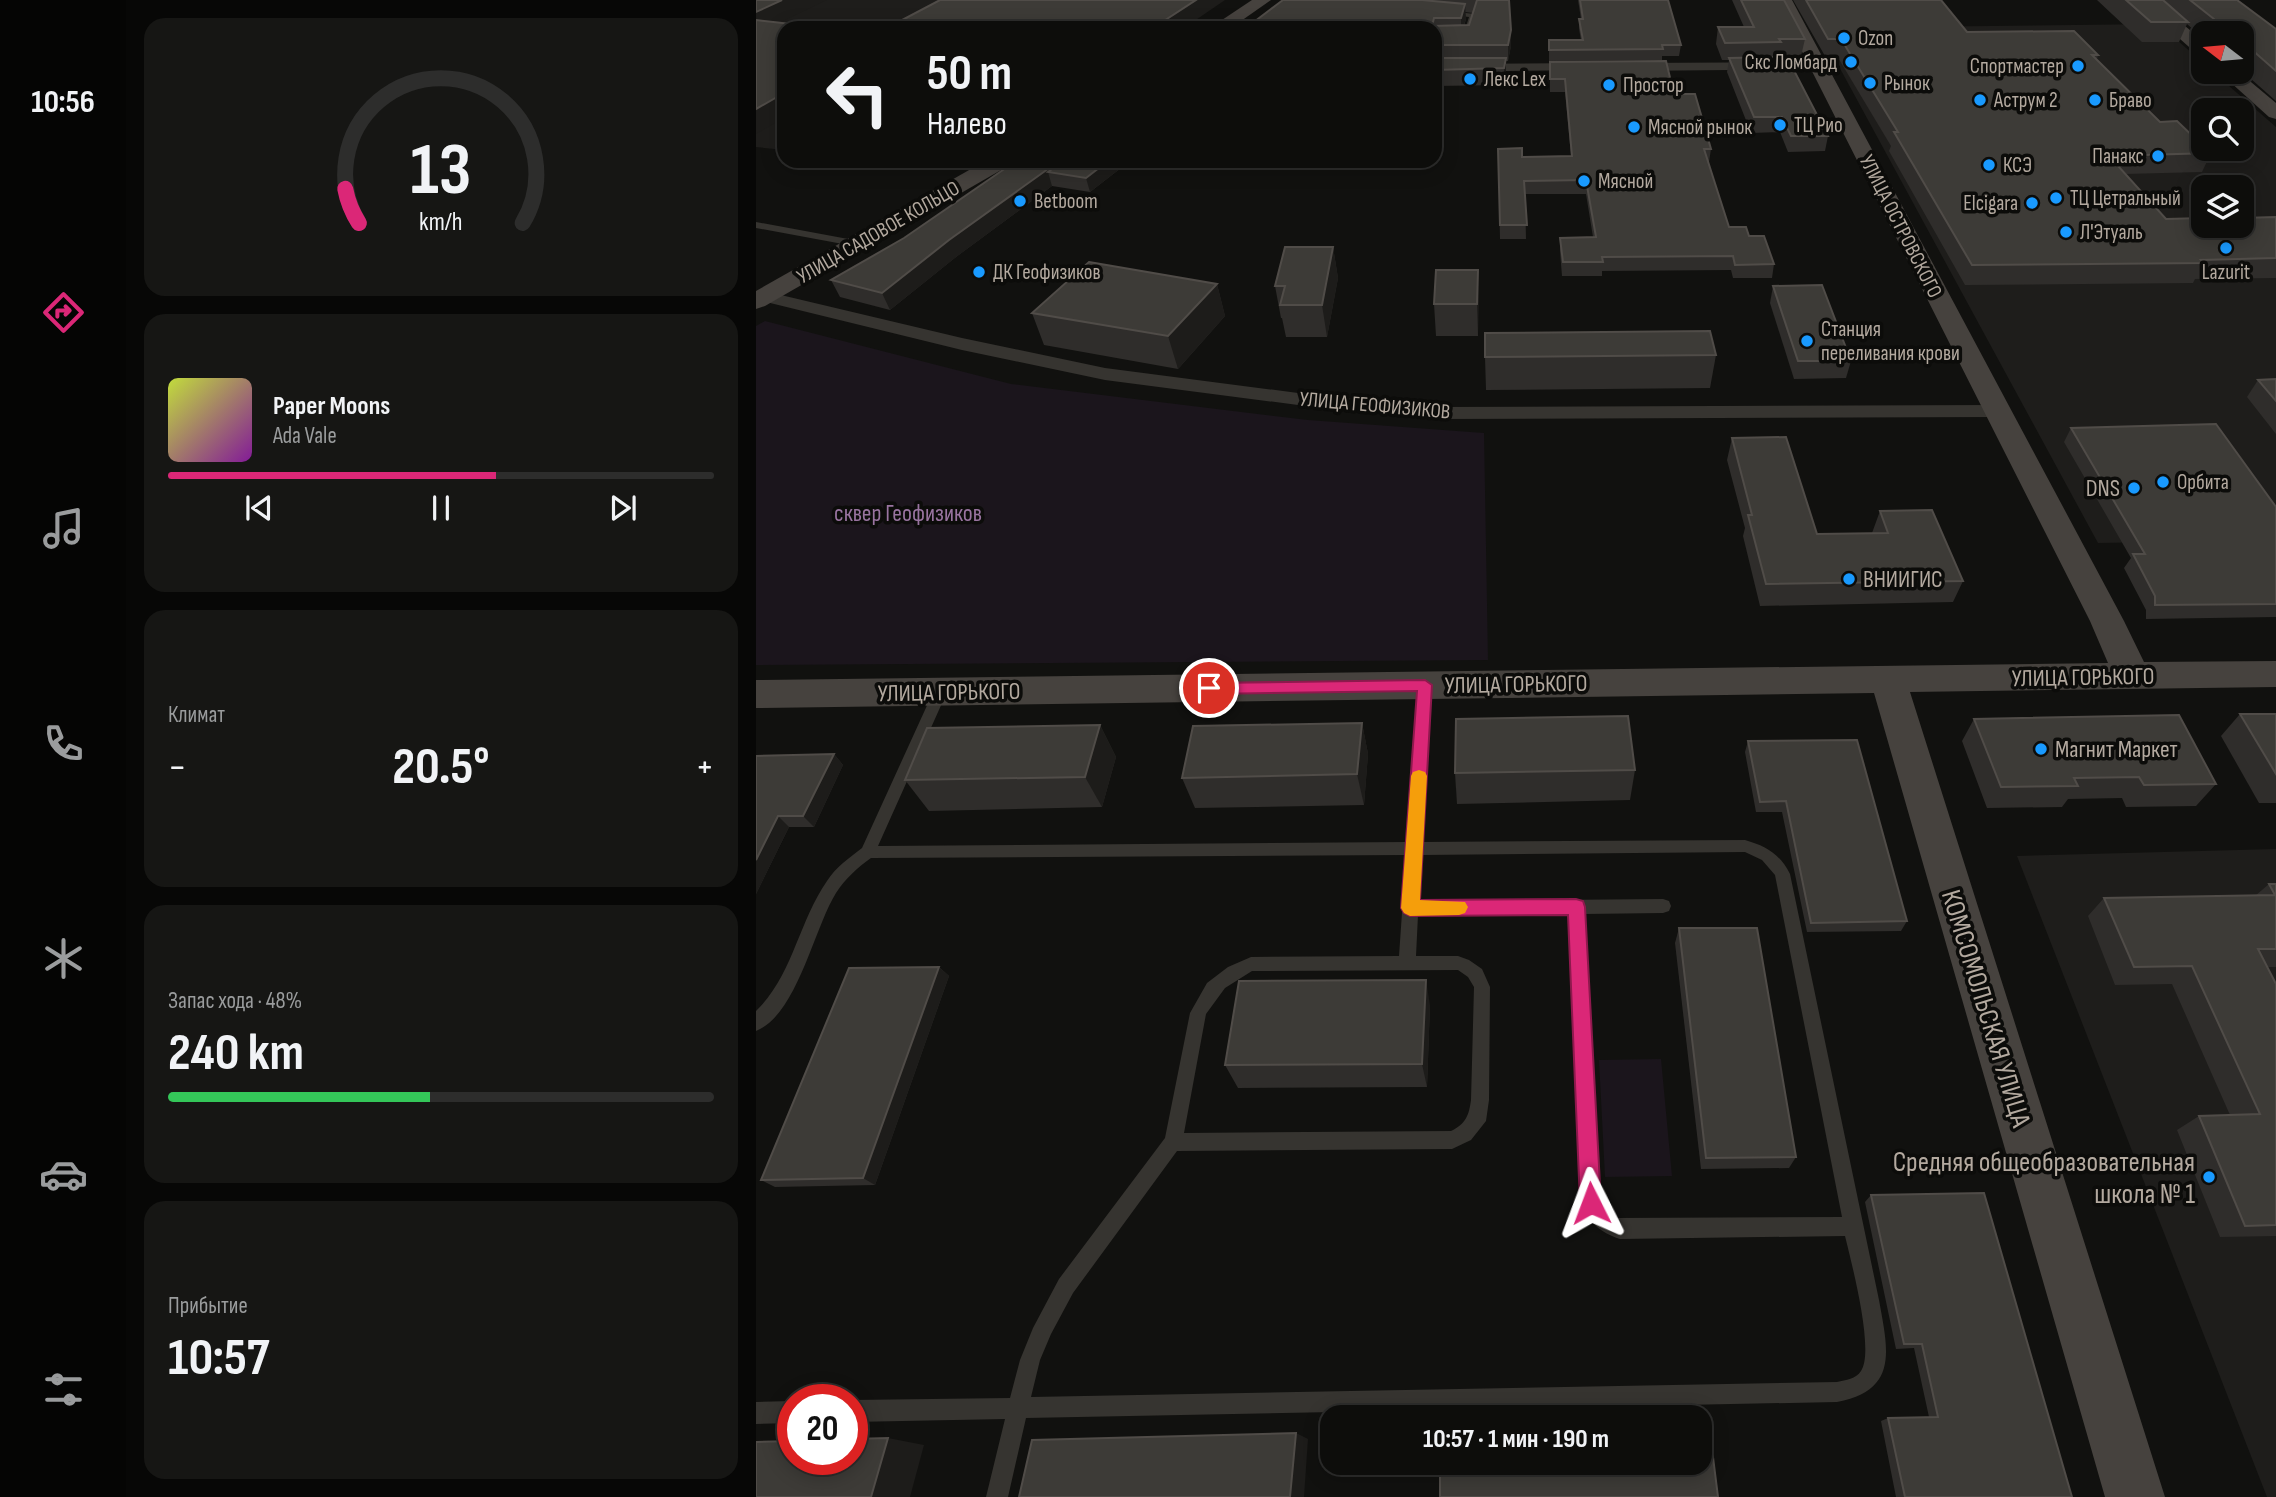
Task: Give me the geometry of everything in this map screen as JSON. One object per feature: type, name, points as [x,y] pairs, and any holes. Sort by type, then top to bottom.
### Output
[{"type":"street","points":[[1230,21],[1263,0]]},
{"type":"street","name":"УЛИЦА ОСТРОВСКОГО","points":[[1784,0],[2107,621],[2133,676]]},
{"type":"street","points":[[2144,0],[2191,41]]},
{"type":"street","points":[[1442,68],[1819,66]]},
{"type":"street","points":[[2242,84],[2276,113]]},
{"type":"street","name":"УЛИЦА САДОВОЕ КОЛЬЦО","points":[[760,299],[988,168]]},
{"type":"street","name":"УЛИЦА ГЕОФИЗИКОВ","points":[[760,299],[1105,374],[1399,409],[1437,412],[1996,411]]},
{"type":"street","name":"УЛИЦА ГОРЬКОГО","points":[[756,694],[2276,674]]},
{"type":"street","name":"КОМСОМОЛЬСКАЯ УЛИЦА","points":[[1888,679],[2136,1497]]},
{"type":"lane","points":[[1431,12],[1473,15],[1466,38],[1442,38]]},
{"type":"lane","points":[[756,225],[859,244]]},
{"type":"lane","points":[[1407,963],[1425,685]]},
{"type":"lane","points":[[868,852],[940,692]]},
{"type":"lane","points":[[756,1023],[779,998],[835,880],[854,860],[868,852],[1745,846],[1760,850],[1774,860],[1782,874],[1878,1349],[1873,1372],[1859,1387],[1824,1392],[868,1411]]},
{"type":"lane","points":[[1410,908],[1663,906]]},
{"type":"lane","points":[[1576,907],[1591,1203],[1596,1216],[1606,1226],[1620,1230],[1853,1226]]},
{"type":"lane","points":[[997,1497],[1034,1349],[1066,1286],[1173,1142],[1198,1013],[1205,996],[1217,983],[1233,971],[1251,964],[1458,963],[1471,967],[1479,976],[1482,988],[1480,1100],[1477,1121],[1465,1134],[1452,1140],[1173,1142]]},
{"type":"lane","points":[[756,1413],[777,1412]]},
{"type":"shaded area","points":[[756,0],[1056,0],[1028,21],[777,21],[777,149],[756,147]]},
{"type":"shaded area","points":[[2159,24],[2191,52],[2191,84],[2227,84],[2243,98],[2191,98],[2191,161],[2254,161],[2254,108],[2276,127],[2276,540],[2098,543],[1818,28]]},
{"type":"shaded area","name":"Средняя общеобразовательная школа № 1","points":[[2276,849],[2276,1497],[2267,1497],[2017,856]]},
{"type":"green space","name":"cквер Геофизиков","points":[[765,321],[1011,384],[1308,420],[1484,433],[1488,660],[756,665],[756,326]]},
{"type":"green space","points":[[1661,1059],[1672,1176],[1605,1177],[1599,1060]]},
{"type":"building","points":[[756,0],[782,0],[756,12]]},
{"type":"building","points":[[940,0],[1196,0],[1164,21],[900,21]]},
{"type":"building","points":[[1283,0],[1422,0],[1465,4],[1461,18],[1434,18],[1433,21],[1255,21]]},
{"type":"building","points":[[1477,0],[1509,0],[1511,30],[1508,45],[1442,45],[1442,26],[1469,25]]},
{"type":"building","points":[[1580,0],[1668,0],[1681,45],[1662,45],[1663,49],[1549,50],[1549,40],[1583,40],[1579,19],[1583,19]]},
{"type":"building","points":[[1741,0],[1784,0],[1805,39],[1725,43],[1718,27],[1754,27]]},
{"type":"building","points":[[1806,0],[1941,0],[1967,32],[2074,31],[2098,55],[2092,55],[2160,122],[2177,121],[2191,134],[2191,154],[2109,156],[2166,219],[2191,218],[2191,238],[2254,238],[2254,218],[2276,217],[2276,258],[2201,260],[2204,263],[1972,265],[1894,132],[1898,132],[1841,39],[1828,39]]},
{"type":"building","points":[[2126,0],[2163,0],[2188,22],[2151,22]]},
{"type":"building","points":[[2190,0],[2237,0],[2276,29],[2276,71],[2254,52],[2254,21],[2214,19]]},
{"type":"building","points":[[756,20],[777,22],[777,97],[756,109]]},
{"type":"building","points":[[1787,57],[1828,136],[1791,136],[1782,117],[1754,117],[1729,58]]},
{"type":"building","points":[[1442,58],[1506,58],[1504,68],[1442,70]]},
{"type":"building","points":[[1666,61],[1674,94],[1695,94],[1711,149],[1704,149],[1729,227],[1746,227],[1749,236],[1764,236],[1774,264],[1735,265],[1733,256],[1602,257],[1603,262],[1563,262],[1560,238],[1596,237],[1586,180],[1524,181],[1527,225],[1500,225],[1498,149],[1522,148],[1522,157],[1572,156],[1565,79],[1550,79],[1550,62]]},
{"type":"building","points":[[1006,168],[1049,168],[949,240],[882,293],[831,280],[904,238]]},
{"type":"building","points":[[1053,168],[1099,168],[1086,178],[1048,172]]},
{"type":"building","points":[[1285,247],[1333,247],[1322,305],[1280,305],[1285,286],[1275,286]]},
{"type":"building","points":[[1089,262],[1217,284],[1168,336],[1032,313]]},
{"type":"building","points":[[1436,270],[1478,270],[1477,304],[1434,304]]},
{"type":"building","points":[[1822,285],[1851,361],[1798,361],[1773,286]]},
{"type":"building","points":[[1710,331],[1716,355],[1485,357],[1485,333]]},
{"type":"building","points":[[2276,379],[2276,401],[2258,380]]},
{"type":"building","points":[[2216,424],[2276,507],[2276,604],[2155,605],[2155,596],[2133,554],[2145,554],[2071,428]]},
{"type":"building","points":[[1786,437],[1817,534],[1888,533],[1880,511],[1932,510],[1963,581],[1766,584],[1732,438]]},
{"type":"building","points":[[2240,714],[2276,714],[2276,774]]},
{"type":"building","points":[[2179,715],[2216,784],[2144,785],[2139,777],[2074,778],[2078,786],[2001,787],[1974,719]]},
{"type":"building","points":[[1628,716],[1635,770],[1455,773],[1456,719]]},
{"type":"building","points":[[1362,723],[1357,774],[1182,778],[1193,726]]},
{"type":"building","points":[[1100,725],[1085,777],[905,780],[927,728]]},
{"type":"building","points":[[1857,740],[1907,921],[1811,923],[1786,801],[1760,802],[1748,741]]},
{"type":"building","points":[[834,754],[803,816],[778,816],[756,860],[756,756]]},
{"type":"building","points":[[2269,884],[2276,884],[2276,949],[2258,949],[2276,984],[2276,1225],[2245,1226],[2199,1116],[2260,1114],[2192,966],[2134,967],[2104,898],[2275,895]]},
{"type":"building","points":[[1679,928],[1757,928],[1796,1157],[1706,1158]]},
{"type":"building","points":[[939,967],[863,1178],[761,1180],[849,968]]},
{"type":"building","points":[[1426,980],[1422,1064],[1225,1065],[1239,981]]},
{"type":"building","points":[[1984,1193],[2072,1497],[1905,1497],[1888,1418],[1938,1417],[1922,1344],[1904,1344],[1871,1195]]},
{"type":"building","points":[[1296,1433],[1290,1497],[1019,1497],[1032,1440]]},
{"type":"building","points":[[888,1438],[871,1497],[756,1497],[756,1442],[777,1441],[777,1475],[868,1475],[868,1439]]},
{"type":"building","points":[[1712,1449],[1718,1497],[1440,1497],[1440,1475],[1712,1475]]},
{"type":"slow traffic","points":[[1419,776],[1410,908],[1459,907]]},
{"type":"place","name":"Ozon","points":[[1844,38]]},
{"type":"place","name":"Скс Ломбард","points":[[1851,62]]},
{"type":"place","name":"Спортмастер","points":[[2078,66]]},
{"type":"place","name":"Лекс Lex","points":[[1470,79]]},
{"type":"place","name":"Рынок","points":[[1870,83]]},
{"type":"place","name":"Простор","points":[[1609,85]]},
{"type":"place","name":"Аструм 2","points":[[1980,100]]},
{"type":"place","name":"Браво","points":[[2095,100]]},
{"type":"place","name":"ТЦ Рио","points":[[1780,125]]},
{"type":"place","name":"Мясной рынок","points":[[1634,127]]},
{"type":"place","name":"Панакс","points":[[2158,156]]},
{"type":"place","name":"КСЭ","points":[[1989,165]]},
{"type":"place","name":"Мясной","points":[[1584,181]]},
{"type":"place","name":"ТЦ Цетральный","points":[[2056,198]]},
{"type":"place","name":"Betboom","points":[[1020,201]]},
{"type":"place","name":"Elcigara","points":[[2032,203]]},
{"type":"place","name":"Л'Этуаль","points":[[2066,232]]},
{"type":"place","name":"Lazurit","points":[[2226,248]]},
{"type":"place","name":"ДК Геофизиков","points":[[979,272]]},
{"type":"place","name":"Станция переливания крови","points":[[1807,341]]},
{"type":"place","name":"Орбита","points":[[2163,482]]},
{"type":"place","name":"DNS","points":[[2134,488]]},
{"type":"place","name":"ВНИИГИС","points":[[1849,579]]},
{"type":"place","name":"Магнит Маркет","points":[[2041,749]]},
{"type":"place","name":"Средняя общеобразовательная школа № 1","points":[[2209,1177]]},
{"type":"route","points":[[1209,688],[1425,685],[1410,908],[1576,907],[1591,1203]]}]
